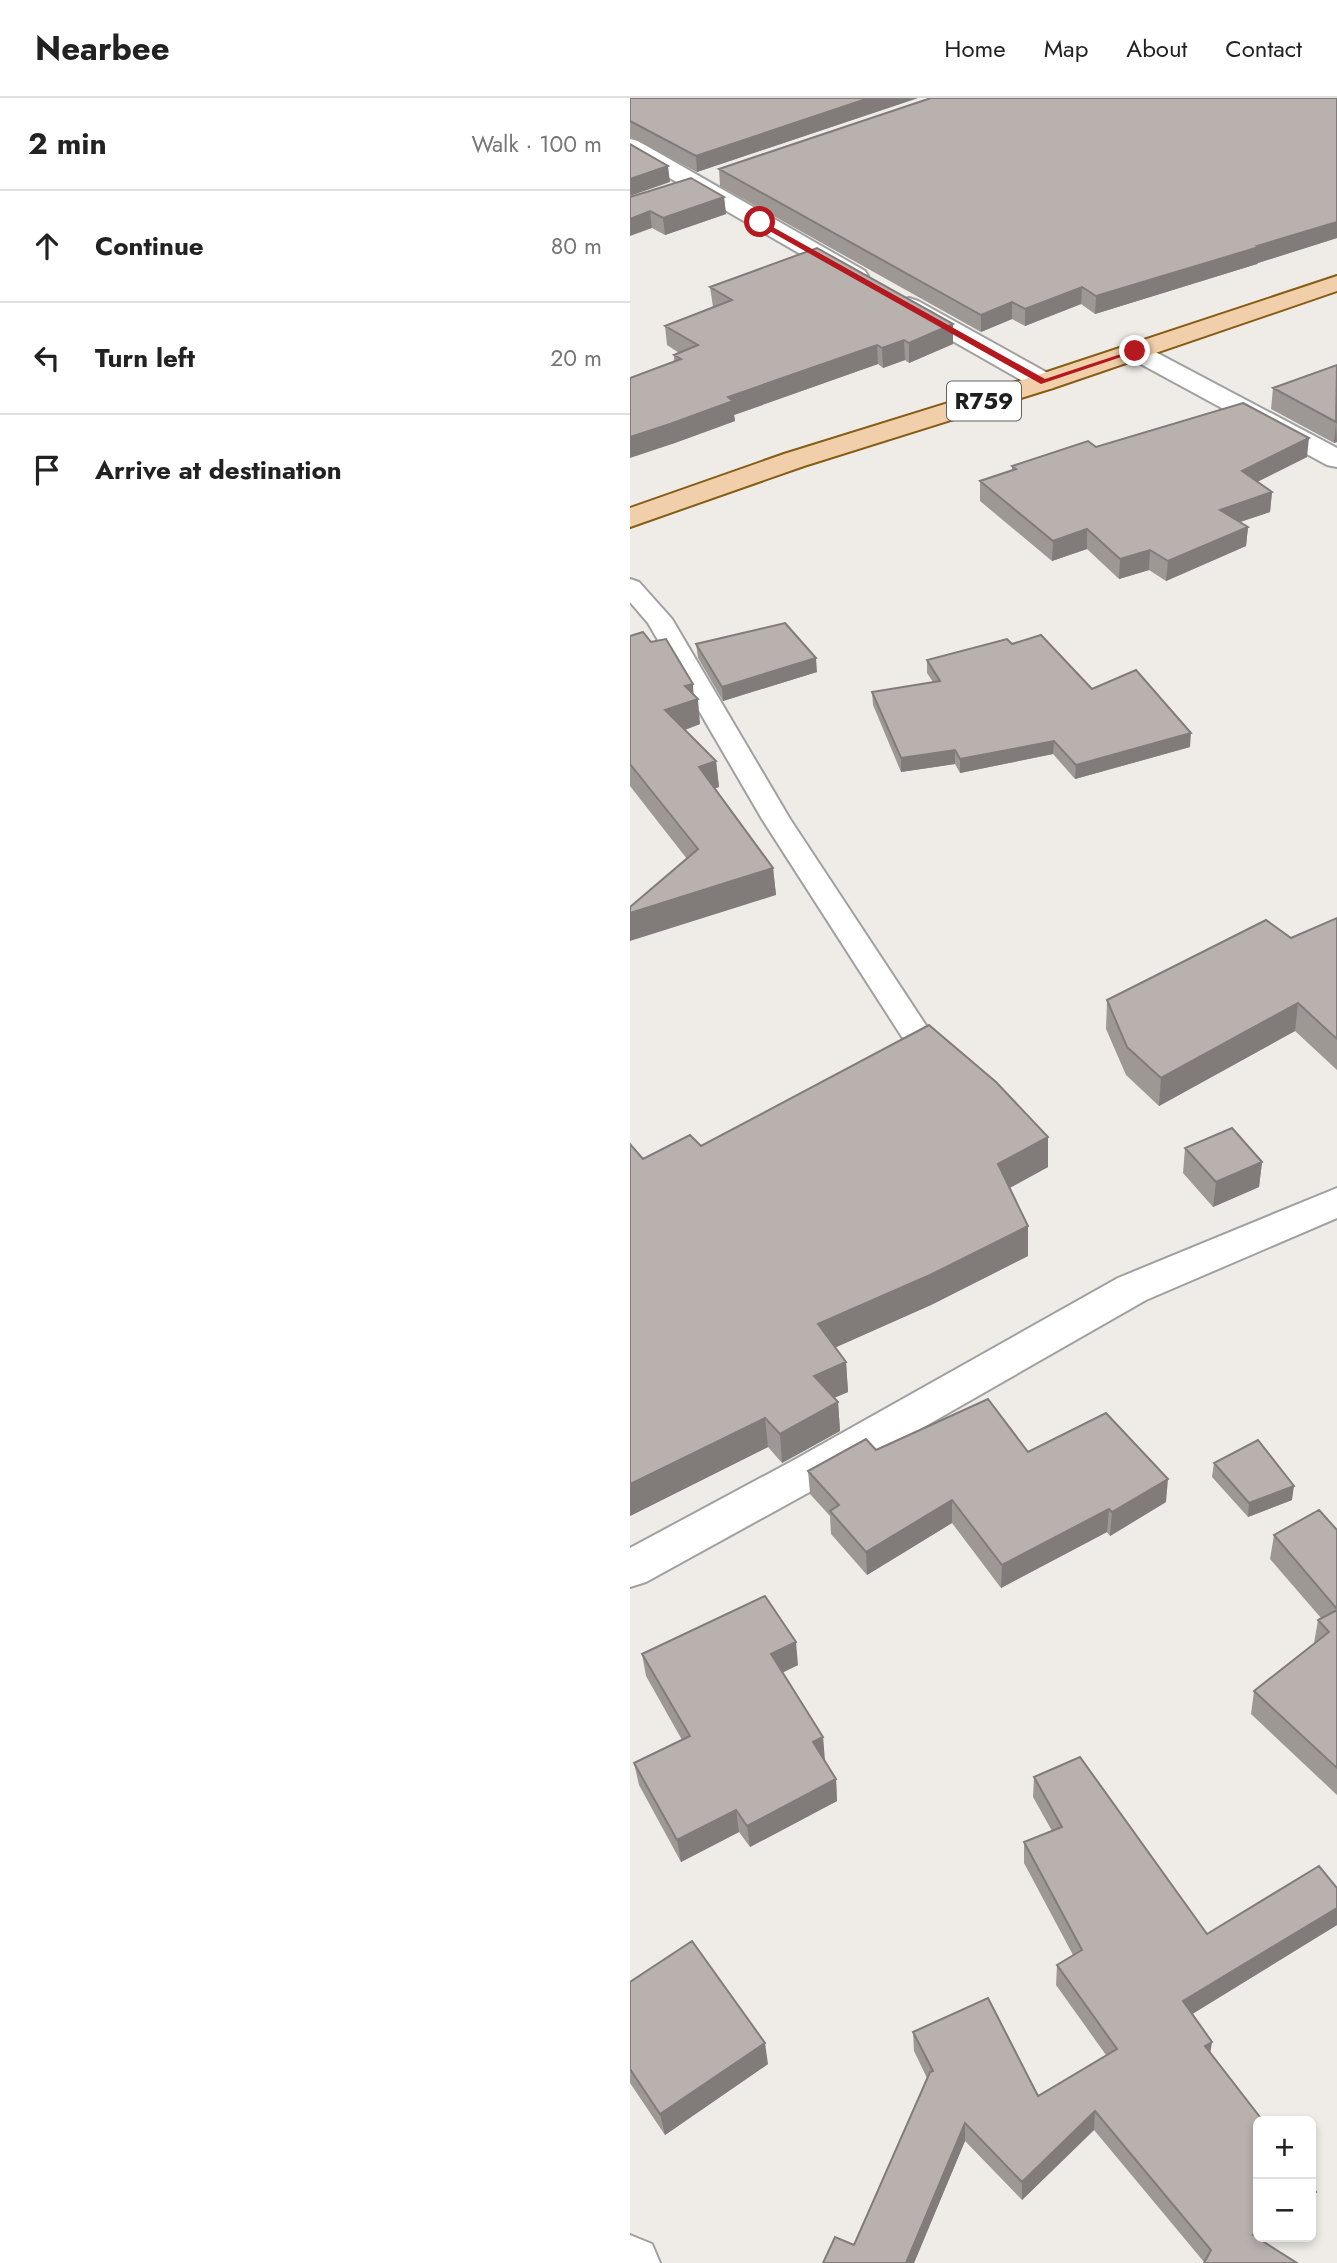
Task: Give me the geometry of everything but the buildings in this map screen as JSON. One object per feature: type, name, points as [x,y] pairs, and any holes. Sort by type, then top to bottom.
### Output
[{"type":"main road","name":"R759","points":[[630,518],[794,460],[1044,382],[1337,283]]},
{"type":"street","points":[[630,146],[1044,382]]},
{"type":"street","points":[[668,192],[720,174]]},
{"type":"street","points":[[1135,351],[1337,459]]},
{"type":"street","points":[[630,1569],[809,1472],[1132,1289],[1337,1202]]},
{"type":"lane","points":[[630,587],[659,619],[776,819],[913,1030]]},
{"type":"route","points":[[760,222],[1044,382],[1135,351]]}]
